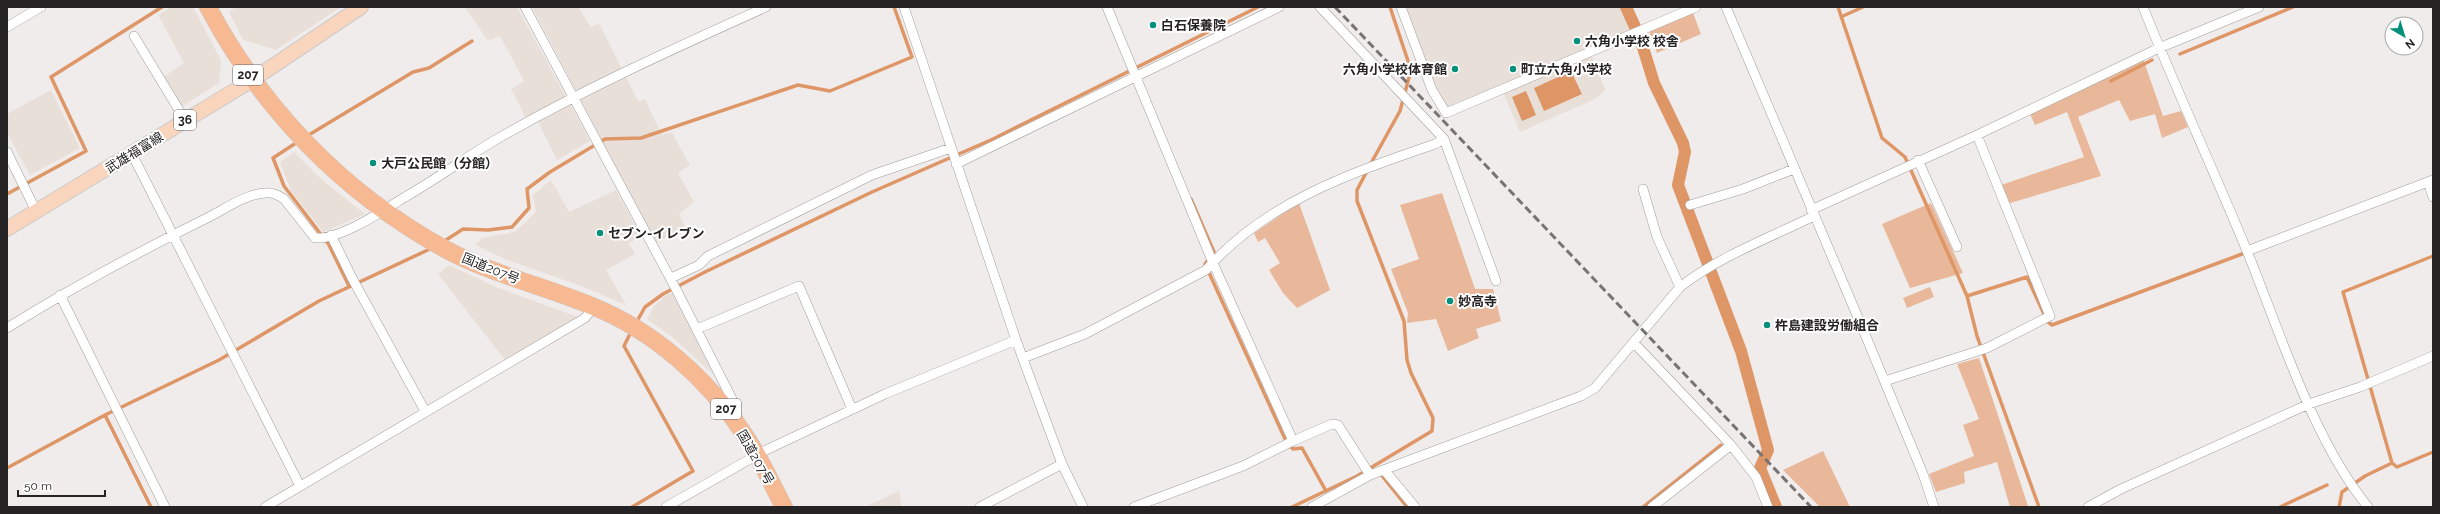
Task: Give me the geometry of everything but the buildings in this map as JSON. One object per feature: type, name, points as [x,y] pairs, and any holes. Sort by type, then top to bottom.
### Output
[{"type":"highway","name":"国道207号","points":[[208,7],[229,47],[252,80],[302,140],[341,176],[385,210],[447,250],[496,271],[594,307],[642,332],[670,353],[709,389],[732,416],[757,455],[784,507]]},
{"type":"main road","name":"武雄福富線","points":[[7,229],[252,80],[361,7]]},
{"type":"street","points":[[7,27],[41,7]]},
{"type":"street","points":[[525,7],[672,281],[733,401],[732,416]]},
{"type":"street","points":[[7,328],[60,295],[173,235],[250,197],[264,192],[278,194],[284,199],[312,236],[325,237],[372,219],[496,140],[574,98],[671,49],[766,7]]},
{"type":"street","points":[[904,7],[1016,340],[1062,464],[1083,507]]},
{"type":"street","points":[[1107,7],[1129,65],[1137,76],[1210,262],[1289,443]]},
{"type":"street","points":[[955,162],[1279,7]]},
{"type":"street","points":[[1320,7],[1444,139],[1496,281]]},
{"type":"street","points":[[1401,7],[1432,90],[1446,113],[1632,36],[1696,7]]},
{"type":"street","points":[[1726,7],[1812,213],[1885,381],[1923,474],[1934,507]]},
{"type":"street","points":[[2142,7],[2247,251],[2308,404],[2346,478],[2368,507]]},
{"type":"street","points":[[1312,507],[1375,471],[1581,396],[1594,388],[1634,343],[1680,287],[1715,263],[1918,160],[1977,135],[2159,48],[2259,7]]},
{"type":"street","points":[[134,36],[185,120]]},
{"type":"street","points":[[1885,381],[1987,348],[2050,316],[1977,135]]},
{"type":"street","points":[[1023,358],[1085,334],[1210,262],[1239,239],[1298,197],[1360,170],[1435,144],[1444,139]]},
{"type":"street","points":[[672,281],[699,265],[708,256],[872,175],[951,150]]},
{"type":"street","points":[[7,152],[36,211]]},
{"type":"street","points":[[132,154],[300,486]]},
{"type":"street","points":[[1918,160],[1957,247]]},
{"type":"street","points":[[1690,205],[1743,189],[1794,169]]},
{"type":"street","points":[[2247,251],[2430,181],[2433,197]]},
{"type":"street","points":[[1643,190],[1657,237],[1680,287]]},
{"type":"street","points":[[325,237],[352,278],[425,411]]},
{"type":"street","points":[[697,330],[799,286],[852,409]]},
{"type":"street","points":[[60,295],[165,507]]},
{"type":"street","points":[[265,507],[425,411],[585,318],[594,307]]},
{"type":"street","points":[[666,507],[757,455],[852,409],[1016,340]]},
{"type":"street","points":[[1634,343],[1731,445],[1756,477],[1768,507]]},
{"type":"street","points":[[2088,507],[2121,488],[2308,404],[2360,387],[2433,356]]},
{"type":"street","points":[[1134,507],[1244,466],[1289,443],[1332,424],[1338,425],[1375,471],[1415,507]]},
{"type":"street","points":[[1652,507],[1731,445]]},
{"type":"street","points":[[980,507],[1062,464]]},
{"type":"shaded area","points":[[171,7],[193,7],[221,60],[219,83],[181,107],[162,78],[184,63],[158,15]]},
{"type":"shaded area","points":[[236,7],[341,7],[276,50],[243,40],[229,12]]},
{"type":"shaded area","points":[[465,7],[517,7],[590,141],[557,160],[538,122],[530,126],[511,89],[524,81],[500,36],[488,41]]},
{"type":"shaded area","points":[[532,7],[578,7],[591,27],[599,23],[638,101],[645,99],[661,134],[672,133],[690,165],[678,173],[694,202],[679,214],[685,227],[656,243]]},
{"type":"shaded area","name":"町立六角小学校","points":[[1406,7],[1623,7],[1634,32],[1590,51],[1605,90],[1597,98],[1520,132],[1501,87],[1448,108],[1437,89]]},
{"type":"shaded area","points":[[1693,13],[1701,34],[1657,53],[1649,31]]},
{"type":"shaded area","points":[[2141,53],[2163,116],[2181,111],[2188,127],[2162,138],[2155,114],[2130,121],[2119,100],[2078,117],[2101,176],[2010,203],[2001,185],[2084,157],[2067,112],[2035,125],[2027,107]]},
{"type":"shaded area","points":[[1571,71],[1582,94],[1544,111],[1534,88]]},
{"type":"shaded area","points":[[51,90],[80,148],[30,175],[7,133],[7,114]]},
{"type":"shaded area","points":[[1526,91],[1536,115],[1522,121],[1512,97]]},
{"type":"shaded area","points":[[294,152],[321,179],[365,214],[323,232],[291,191],[280,162]]},
{"type":"shaded area","points":[[551,180],[569,212],[616,190],[641,236],[629,243],[635,254],[606,270],[626,305],[581,286],[507,260],[475,245],[482,238],[515,232],[536,212],[533,195]]},
{"type":"shaded area","name":"妙高寺","points":[[1442,193],[1475,289],[1493,289],[1501,321],[1476,329],[1479,338],[1448,351],[1436,319],[1407,323],[1408,313],[1391,269],[1419,259],[1400,205]]},
{"type":"shaded area","points":[[1299,203],[1330,290],[1297,308],[1283,293],[1269,270],[1280,263],[1265,238],[1258,242],[1254,233]]},
{"type":"shaded area","points":[[1931,203],[1963,273],[1910,288],[1882,224]]},
{"type":"shaded area","points":[[449,265],[496,287],[578,317],[505,360],[438,274]]},
{"type":"shaded area","points":[[1930,287],[1934,297],[1907,308],[1903,298]]},
{"type":"shaded area","points":[[673,293],[714,375],[671,336],[647,319],[654,306],[666,295]]},
{"type":"shaded area","points":[[1979,358],[2028,506],[2010,507],[1997,462],[1964,472],[1965,483],[1936,492],[1929,474],[1974,456],[1963,425],[1979,419],[1957,364]]},
{"type":"shaded area","points":[[1823,451],[1850,507],[1820,507],[1783,470]]},
{"type":"shaded area","points":[[899,491],[902,507],[865,507]]},
{"type":"waterway","points":[[7,194],[86,151],[51,77],[162,7]]},
{"type":"waterway","points":[[443,242],[463,229],[488,230],[512,227],[529,208],[527,189],[550,172],[605,139],[641,138],[798,85],[830,91],[912,57],[894,7]]},
{"type":"waterway","points":[[636,323],[645,307],[663,294],[705,272],[872,192],[993,139],[1258,7]]},
{"type":"waterway","points":[[1370,165],[1400,111],[1411,70],[1390,7]]},
{"type":"waterway","points":[[1626,7],[1640,38],[1654,83],[1683,143],[1685,152],[1678,185],[1741,351],[1768,450],[1760,468],[1776,507]]},
{"type":"waterway","points":[[1838,7],[1882,138],[1905,157],[1967,296],[1977,336],[2039,507]]},
{"type":"waterway","points":[[1843,16],[1863,7]]},
{"type":"waterway","points":[[2180,54],[2293,7]]},
{"type":"waterway","points":[[307,136],[413,72],[429,68],[472,41]]},
{"type":"waterway","points":[[2111,81],[2152,60]]},
{"type":"waterway","points":[[299,141],[273,158],[284,186],[329,245],[349,286]]},
{"type":"waterway","points":[[1292,507],[1357,476],[1432,431],[1433,418],[1411,373],[1407,360],[1404,321],[1357,201],[1357,190],[1367,171]]},
{"type":"waterway","points":[[1191,199],[1214,252],[1205,264],[1286,441],[1293,449],[1302,448],[1326,491]]},
{"type":"waterway","points":[[7,468],[105,415],[219,360],[319,301],[432,248]]},
{"type":"waterway","points":[[2048,322],[2052,325],[2242,254]]},
{"type":"waterway","points":[[2339,507],[2342,492],[2365,476],[2392,463],[2343,292],[2433,256]]},
{"type":"waterway","points":[[1967,296],[2027,277],[2044,314]]},
{"type":"waterway","points":[[631,332],[624,346],[693,471],[632,507]]},
{"type":"waterway","points":[[105,415],[151,507]]},
{"type":"waterway","points":[[1643,507],[1721,445]]},
{"type":"waterway","points":[[2392,463],[2397,467],[2433,452]]},
{"type":"waterway","points":[[1379,472],[1407,507]]},
{"type":"waterway","points":[[2280,507],[2327,485]]},
{"type":"railway","points":[[1335,7],[1811,507]]},
{"type":"place","name":"白石保養院","points":[[1153,25]]},
{"type":"place","name":"六角小学校 校舎","points":[[1577,41]]},
{"type":"place","name":"六角小学校体育館","points":[[1455,69]]},
{"type":"place","name":"町立六角小学校","points":[[1513,69]]},
{"type":"place","name":"大戸公民館（分館）","points":[[373,163]]},
{"type":"place","name":"セブン-イレブン","points":[[600,233]]},
{"type":"place","name":"妙高寺","points":[[1450,301]]},
{"type":"place","name":"杵島建設労働組合","points":[[1767,325]]}]
